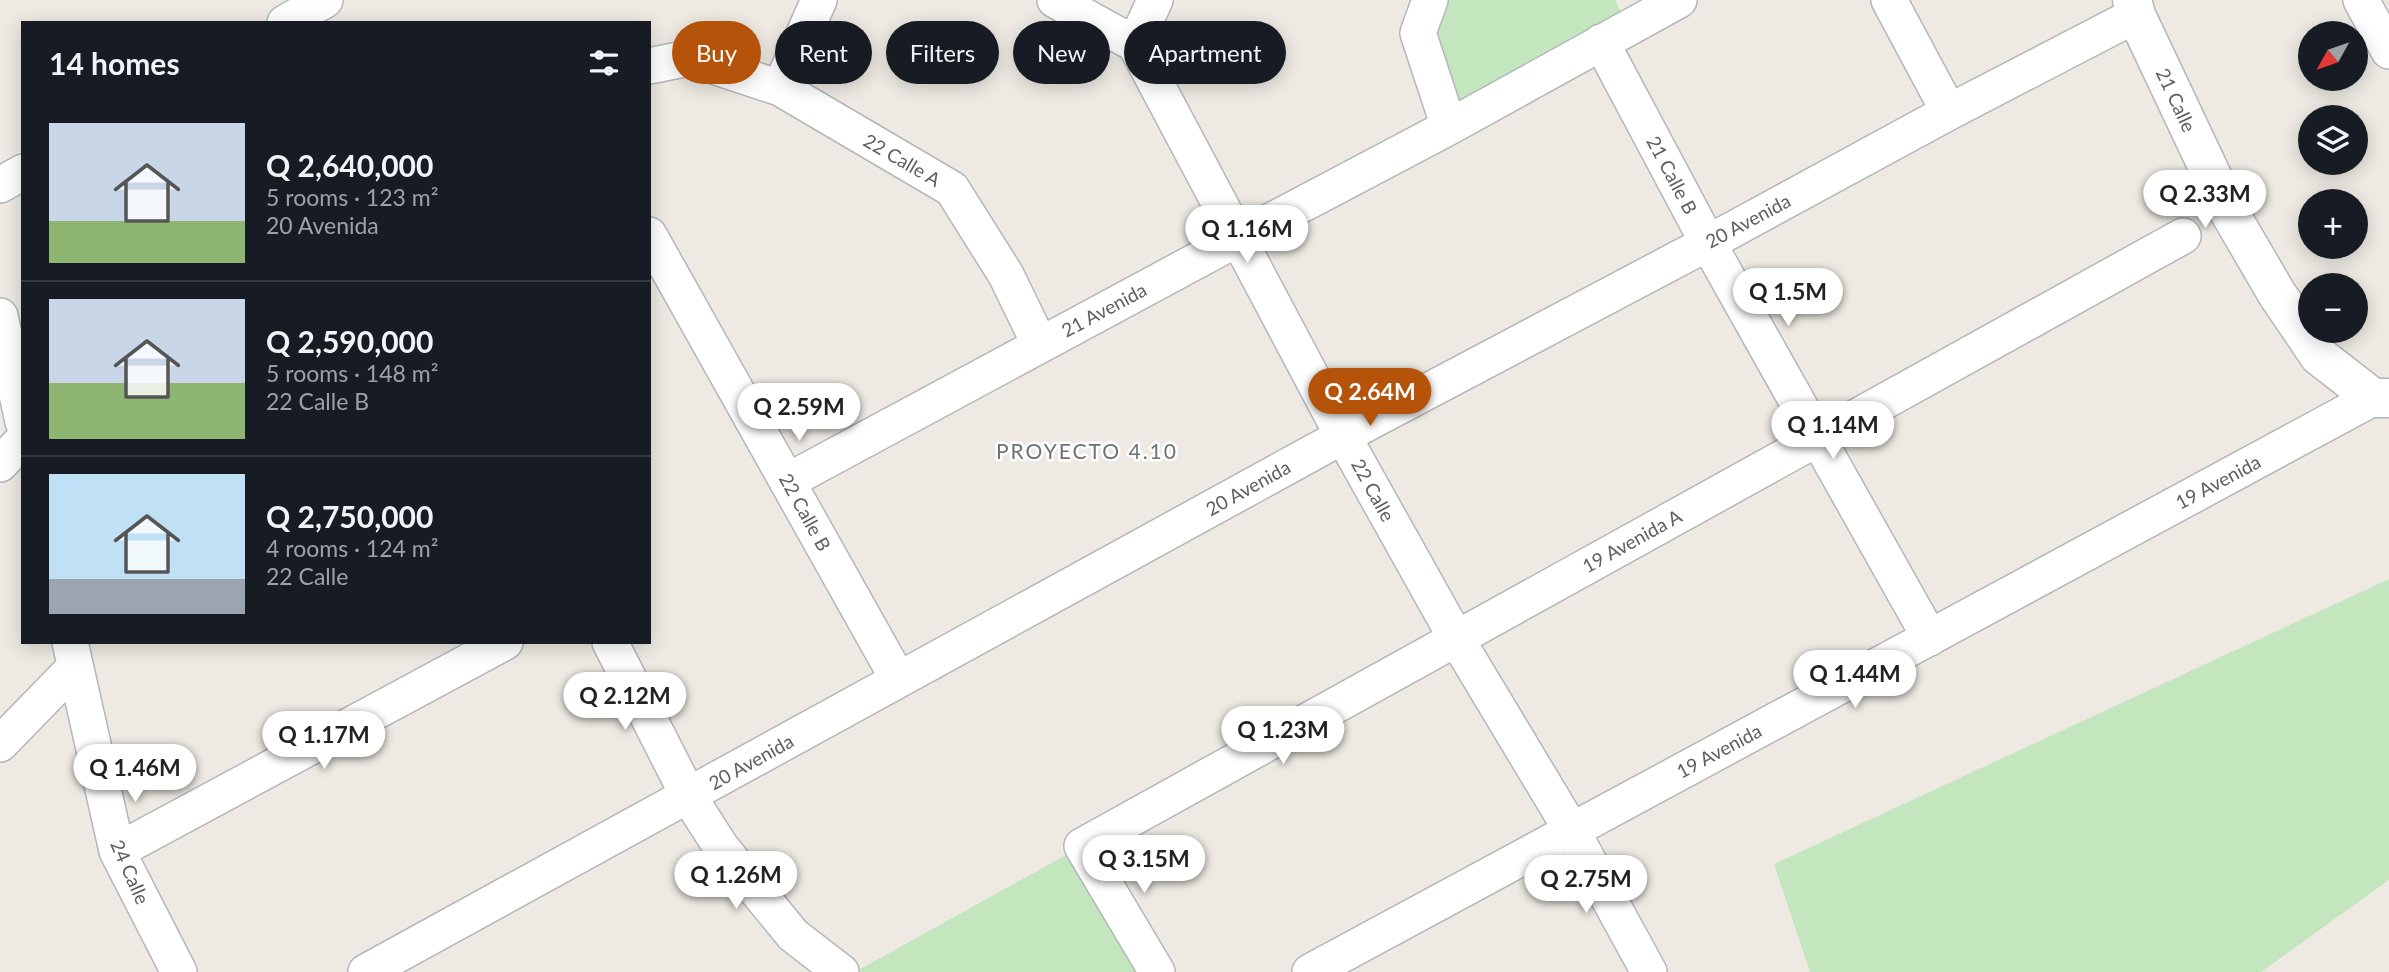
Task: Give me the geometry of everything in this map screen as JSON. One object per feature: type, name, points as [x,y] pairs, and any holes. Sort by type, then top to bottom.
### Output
[{"type":"street","points":[[288,21],[325,0]]},
{"type":"street","points":[[780,88],[819,0]]},
{"type":"street","points":[[1055,0],[1124,38]]},
{"type":"street","points":[[1146,21],[1156,0]]},
{"type":"street","points":[[1430,0],[1418,33],[1449,127]]},
{"type":"street","name":"21 Avenida","points":[[788,481],[1449,127],[1615,23],[1679,0]]},
{"type":"street","points":[[1889,0],[1949,112]]},
{"type":"street","points":[[2361,0],[2389,51]]},
{"type":"street","name":"20 Avenida","points":[[366,972],[1343,436],[1708,243],[2134,8]]},
{"type":"street","name":"21 Calle","points":[[2134,8],[2228,210],[2277,294],[2319,356],[2381,398]]},
{"type":"street","name":"21 Calle B","points":[[1615,23],[1708,243],[1930,638]]},
{"type":"street","name":"22 Calle A","points":[[651,66],[689,58],[780,88],[952,189],[1006,275],[1040,345]]},
{"type":"street","name":"22 Calle","points":[[1156,84],[1343,436],[1457,638],[1572,831],[1649,972]]},
{"type":"street","points":[[0,185],[21,173]]},
{"type":"street","name":"19 Avenida A","points":[[1157,972],[1082,846],[2183,236]]},
{"type":"street","name":"22 Calle B","points":[[651,240],[898,679]]},
{"type":"street","points":[[0,316],[21,413]]},
{"type":"street","name":"19 Avenida","points":[[1310,972],[2381,398]]},
{"type":"street","points":[[0,464],[21,442]]},
{"type":"street","points":[[117,851],[501,644]]},
{"type":"street","points":[[611,644],[689,797],[721,847],[793,935],[841,972]]},
{"type":"street","points":[[0,744],[72,654]]},
{"type":"street","name":"24 Calle","points":[[72,654],[117,851],[179,972]]},
{"type":"green space","points":[[1430,0],[1615,0],[1629,27],[1449,127]]},
{"type":"green space","points":[[2389,579],[2389,880],[2261,972],[1810,972],[1774,864]]},
{"type":"green space","points":[[1082,846],[1157,972],[855,972]]},
{"type":"district","name":"PROYECTO 4.10","points":[[1087,452]]}]
